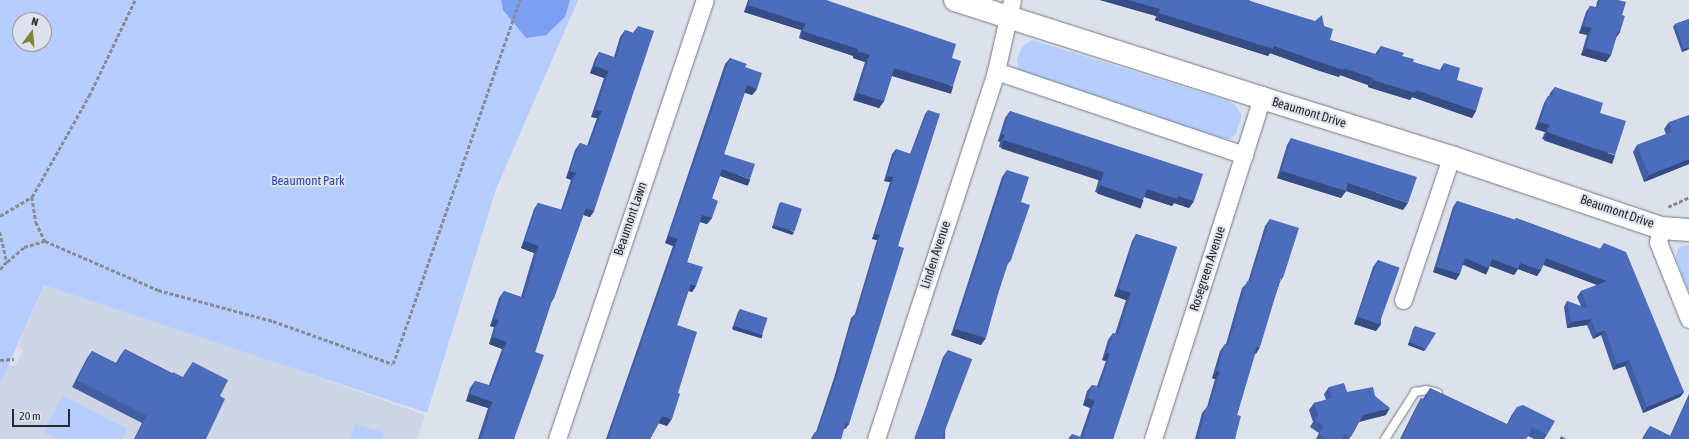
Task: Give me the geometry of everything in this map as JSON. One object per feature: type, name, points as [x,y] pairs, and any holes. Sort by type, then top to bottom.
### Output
[{"type":"street","name":"Beaumont Lawn","points":[[557,439],[705,0]]},
{"type":"street","name":"Beaumont Drive","points":[[956,0],[1010,8],[1262,98],[1451,157],[1663,218],[1689,230]]},
{"type":"street","name":"Linden Avenue","points":[[876,439],[996,71],[1010,8]]},
{"type":"street","points":[[996,71],[1244,155]]},
{"type":"street","name":"Rosegreen Avenue","points":[[1153,439],[1262,98]]},
{"type":"street","points":[[1403,300],[1451,157]]},
{"type":"street","points":[[1663,218],[1658,242],[1689,319]]},
{"type":"lane","points":[[1385,439],[1415,392],[1426,390],[1448,398]]},
{"type":"path","points":[[0,216],[32,197],[89,96],[135,0]]},
{"type":"path","points":[[0,270],[24,247],[45,241],[158,290],[273,321],[393,364],[520,0]]},
{"type":"path","points":[[32,197],[36,222],[45,241]]},
{"type":"path","points":[[1663,218],[1689,197]]},
{"type":"path","points":[[0,232],[7,262]]},
{"type":"path","points":[[0,360],[14,359]]},
{"type":"shaded area","points":[[501,0],[570,0],[565,17],[546,35],[526,38],[503,10]]},
{"type":"shaded area","points":[[46,281],[425,415],[417,439],[0,439],[0,384],[8,365],[15,366],[23,351],[18,346]]},
{"type":"green space","name":"Beaumont Park","points":[[0,0],[578,0],[496,189],[427,413],[44,285],[0,384]]},
{"type":"green space","points":[[1032,40],[1229,101],[1236,106],[1241,114],[1236,134],[1229,139],[1207,134],[1022,71],[1018,68],[1017,59],[1023,46]]},
{"type":"green space","points":[[1689,245],[1689,293],[1676,257],[1678,249],[1681,246]]},
{"type":"green space","points":[[63,396],[127,429],[122,439],[57,439],[44,432]]},
{"type":"green space","points":[[355,424],[384,433],[382,439],[350,439]]},
{"type":"building","points":[[750,0],[826,0],[956,44],[952,58],[961,61],[953,86],[894,68],[884,101],[858,93],[870,55],[857,51],[858,49],[803,31],[806,24],[748,5]]},
{"type":"building","points":[[1128,0],[1248,0],[1315,21],[1322,15],[1324,26],[1333,29],[1330,40],[1378,55],[1381,46],[1404,53],[1402,56],[1414,59],[1413,62],[1442,71],[1444,63],[1460,68],[1457,80],[1483,88],[1476,111],[1416,90],[1415,93],[1373,80],[1373,78],[1344,68],[1344,70],[1274,46],[1273,49],[1159,13],[1160,9]]},
{"type":"building","points":[[1600,0],[1618,0],[1626,2],[1622,15],[1625,16],[1620,32],[1618,31],[1611,55],[1586,48],[1592,28],[1584,26],[1590,6],[1598,8]]},
{"type":"building","points":[[1689,19],[1689,47],[1684,49],[1675,24]]},
{"type":"building","points":[[638,26],[654,31],[594,211],[586,208],[554,298],[553,297],[535,352],[544,355],[514,439],[481,439],[493,402],[470,394],[475,381],[491,386],[507,342],[493,337],[499,320],[495,319],[504,291],[524,298],[539,246],[525,241],[538,203],[563,210],[576,173],[570,171],[580,143],[589,146],[602,111],[596,110],[609,71],[595,66],[599,52],[616,58],[625,30],[636,34]]},
{"type":"building","points":[[730,58],[747,64],[745,67],[762,73],[757,89],[747,85],[724,154],[755,164],[750,179],[722,169],[712,198],[718,201],[712,218],[702,215],[687,262],[703,267],[696,286],[691,284],[677,325],[697,332],[678,393],[680,394],[672,419],[662,416],[650,439],[608,439],[678,239],[669,236]]},
{"type":"building","points":[[1555,87],[1603,103],[1600,113],[1626,121],[1615,155],[1547,132],[1550,125],[1540,122],[1548,96],[1552,97]]},
{"type":"building","points":[[928,110],[940,114],[898,246],[904,248],[849,424],[846,423],[841,439],[813,439],[815,432],[817,433],[838,374],[849,331],[855,314],[857,314],[880,235],[875,234],[894,177],[888,176],[896,149],[911,154]]},
{"type":"building","points":[[1010,111],[1203,174],[1194,201],[1178,196],[1177,199],[1147,189],[1143,200],[1100,185],[1104,172],[1004,140],[1005,135],[1002,134]]},
{"type":"building","points":[[1689,115],[1689,159],[1649,175],[1637,145],[1672,132],[1669,122]]},
{"type":"building","points":[[1291,138],[1417,177],[1408,203],[1348,183],[1346,191],[1282,171]]},
{"type":"building","points":[[1007,170],[1029,177],[1021,202],[1030,205],[1011,260],[1009,260],[986,338],[955,329]]},
{"type":"building","points":[[1457,201],[1516,220],[1516,218],[1601,249],[1604,243],[1626,252],[1684,392],[1647,407],[1629,360],[1617,364],[1605,330],[1597,333],[1591,319],[1571,322],[1567,301],[1588,309],[1581,291],[1607,281],[1546,258],[1541,270],[1520,263],[1518,269],[1492,259],[1489,268],[1465,258],[1460,274],[1437,267]]},
{"type":"building","points":[[781,202],[802,209],[795,232],[774,225]]},
{"type":"building","points":[[1270,219],[1299,228],[1284,275],[1282,274],[1260,347],[1257,346],[1237,415],[1241,416],[1235,439],[1198,439],[1207,406],[1209,407],[1220,372],[1217,371],[1225,344],[1228,345],[1247,281],[1250,282]]},
{"type":"building","points":[[1136,234],[1177,247],[1113,439],[1070,439],[1072,434],[1083,438],[1095,401],[1088,398],[1092,385],[1100,387],[1110,354],[1107,353],[1113,333],[1118,335],[1131,293],[1119,289]]},
{"type":"building","points":[[1378,260],[1400,268],[1379,324],[1357,316]]},
{"type":"building","points":[[740,309],[768,318],[762,335],[734,326]]},
{"type":"building","points":[[1415,326],[1436,333],[1426,349],[1409,342]]},
{"type":"building","points":[[125,349],[172,374],[173,372],[184,378],[193,362],[228,380],[220,396],[225,399],[206,439],[135,439],[147,416],[77,380],[92,351],[117,364]]},
{"type":"building","points":[[948,350],[972,359],[942,439],[914,438]]},
{"type":"building","points":[[1344,383],[1347,392],[1373,387],[1375,396],[1390,408],[1363,415],[1351,437],[1345,434],[1342,439],[1326,439],[1319,435],[1324,426],[1315,420],[1318,415],[1314,403],[1332,398],[1329,387]]},
{"type":"building","points":[[1430,388],[1508,425],[1517,407],[1523,405],[1555,421],[1547,435],[1532,427],[1526,439],[1402,439],[1421,398],[1425,400]]},
{"type":"building","points":[[1689,397],[1689,439],[1644,439],[1650,426],[1671,436]]}]
